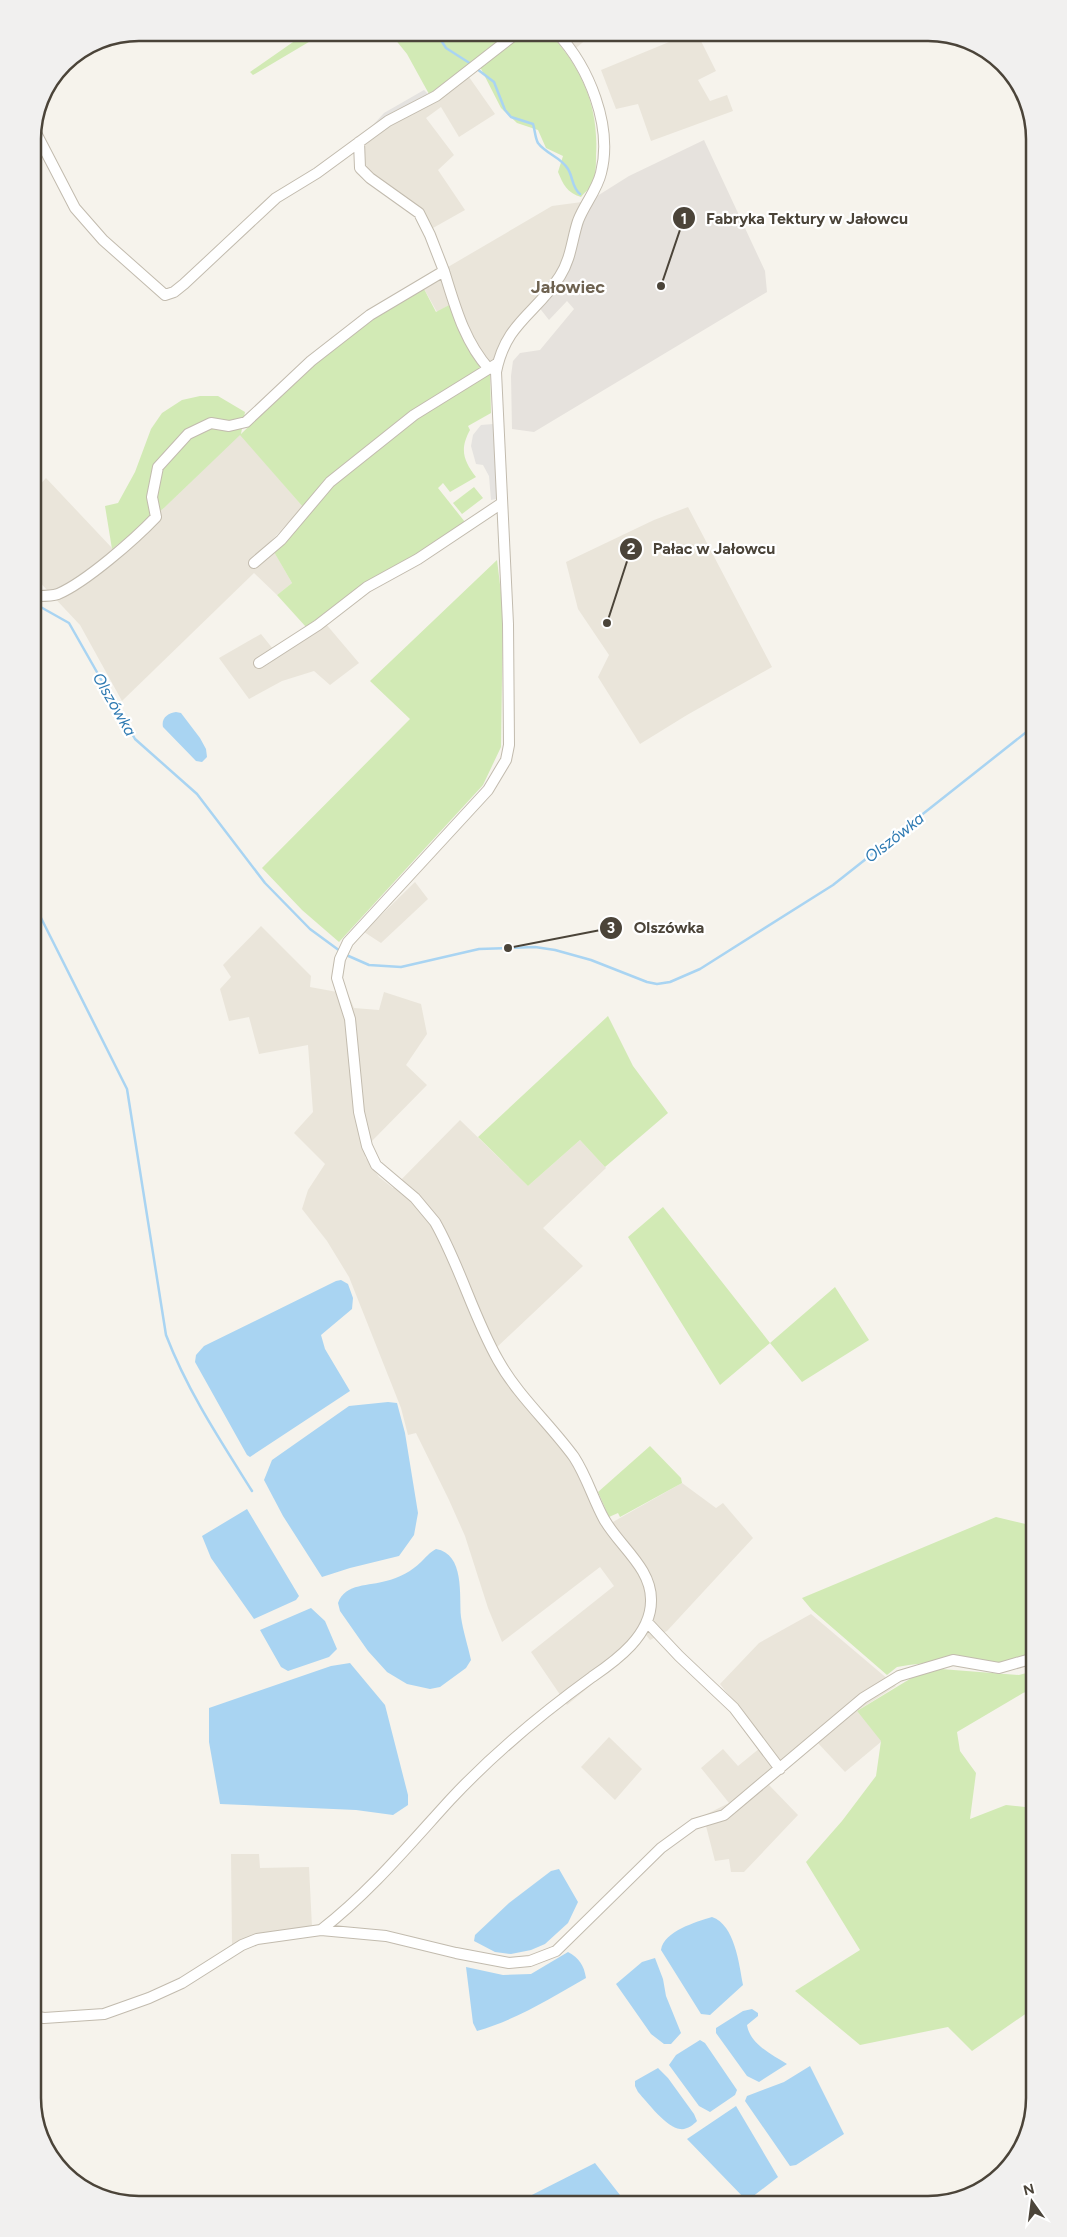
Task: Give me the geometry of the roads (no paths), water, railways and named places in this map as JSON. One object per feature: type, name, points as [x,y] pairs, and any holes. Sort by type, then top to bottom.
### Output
[{"type":"street","points":[[41,142],[75,208],[103,240],[164,295],[174,292],[184,284],[276,198],[317,173],[388,121],[436,96],[507,41]]},
{"type":"street","points":[[254,563],[281,540],[330,482],[414,415],[493,366],[508,337],[560,276],[567,263],[578,223],[601,174],[603,134],[592,91],[584,71],[564,41]]},
{"type":"street","points":[[359,142],[360,168],[370,178],[419,213],[444,271],[458,316],[477,356],[493,366]]},
{"type":"street","points":[[41,596],[56,594],[76,584],[141,533],[156,516],[152,496],[158,467],[188,434],[212,423],[229,426],[246,422],[311,361],[370,315],[444,271]]},
{"type":"street","points":[[321,1930],[360,1899],[452,1798],[520,1734],[549,1709],[616,1660],[641,1633],[650,1611],[651,1594],[643,1572],[611,1531],[589,1483],[575,1459],[528,1403],[498,1361],[435,1222],[422,1205],[376,1165],[371,1156],[359,1112],[350,1019],[337,978],[340,959],[348,942],[488,790],[506,760],[508,745],[508,624],[493,366]]},
{"type":"street","points":[[259,663],[318,625],[367,587],[418,559],[502,503]]},
{"type":"street","points":[[647,1622],[679,1656],[734,1708],[780,1769]]},
{"type":"street","points":[[41,2018],[104,2014],[149,1998],[182,1982],[242,1945],[257,1939],[321,1930],[386,1936],[456,1953],[509,1963],[530,1961],[556,1951],[661,1848],[694,1824],[724,1815],[864,1698],[899,1676],[953,1660],[999,1668],[1026,1660]]},
{"type":"water","points":[[176,712],[181,713],[206,749],[207,757],[202,762],[196,761],[163,727],[163,721],[166,716]]},
{"type":"water","points":[[341,1280],[348,1284],[353,1298],[352,1309],[321,1335],[325,1349],[350,1391],[250,1457],[247,1455],[195,1362],[196,1355],[204,1346]]},
{"type":"water","points":[[388,1402],[397,1403],[405,1433],[418,1513],[414,1535],[399,1556],[322,1577],[283,1516],[264,1480],[272,1460],[349,1406]]},
{"type":"water","points":[[247,1509],[299,1596],[296,1600],[254,1619],[211,1558],[202,1536]]},
{"type":"water","points":[[436,1549],[445,1552],[452,1559],[456,1567],[460,1587],[461,1617],[471,1660],[466,1668],[440,1687],[430,1689],[407,1684],[387,1672],[368,1651],[340,1611],[338,1603],[346,1592],[352,1589],[391,1580],[405,1574]]},
{"type":"water","points":[[311,1608],[325,1621],[337,1649],[329,1657],[288,1671],[281,1667],[260,1630]]},
{"type":"water","points":[[350,1663],[385,1705],[408,1795],[408,1805],[393,1815],[356,1810],[220,1804],[209,1742],[209,1708],[331,1666]]},
{"type":"water","points":[[559,1869],[578,1902],[568,1923],[545,1944],[531,1950],[511,1954],[495,1952],[474,1941],[475,1935],[509,1903],[551,1871]]},
{"type":"water","points":[[712,1917],[720,1921],[731,1936],[735,1946],[743,1985],[710,2015],[701,2014],[661,1950],[663,1943],[674,1933],[682,1928]]},
{"type":"water","points":[[568,1952],[580,1962],[586,1978],[519,2015],[477,2031],[473,2023],[466,1967],[503,1975],[531,1974]]},
{"type":"water","points":[[655,1958],[663,1979],[666,1996],[681,2033],[671,2044],[664,2044],[651,2034],[616,1984],[642,1962]]},
{"type":"water","points":[[752,2009],[758,2013],[758,2016],[747,2025],[752,2038],[762,2048],[787,2064],[759,2082],[747,2076],[716,2033],[716,2028],[743,2011]]},
{"type":"water","points":[[700,2040],[705,2043],[737,2090],[735,2095],[710,2112],[699,2106],[669,2065],[676,2055]]},
{"type":"water","points":[[810,2066],[844,2134],[796,2165],[790,2166],[745,2101],[747,2096],[784,2082]]},
{"type":"water","points":[[658,2068],[668,2078],[694,2114],[697,2121],[690,2127],[680,2129],[669,2124],[638,2092],[635,2081]]},
{"type":"water","points":[[736,2106],[778,2177],[753,2196],[742,2196],[687,2139]]},
{"type":"water","points":[[595,2163],[621,2196],[530,2196]]},
{"type":"waterway","points":[[442,41],[446,48],[471,64]]},
{"type":"waterway","points":[[477,69],[494,82],[505,110],[511,117],[533,124],[538,143],[565,165],[570,172],[575,189],[580,194]]},
{"type":"waterway","name":"Olszówka","points":[[41,607],[69,623],[135,739],[197,794],[265,883],[310,929],[340,951]]},
{"type":"waterway","name":"Olszówka","points":[[344,954],[369,965],[401,967],[479,949],[535,947],[555,950],[591,960],[647,982],[657,984],[670,982],[700,969],[833,885],[1026,732]]},
{"type":"waterway","points":[[41,918],[127,1089],[166,1335],[194,1396],[252,1491]]},
{"type":"place","name":"Fabryka Tektury w Jałowcu","points":[[661,286]]},
{"type":"place","name":"Pałac w Jałowcu","points":[[607,623]]},
{"type":"place","name":"Olszówka","points":[[508,948]]},
{"type":"district","name":"Jałowiec","points":[[568,287]]}]
